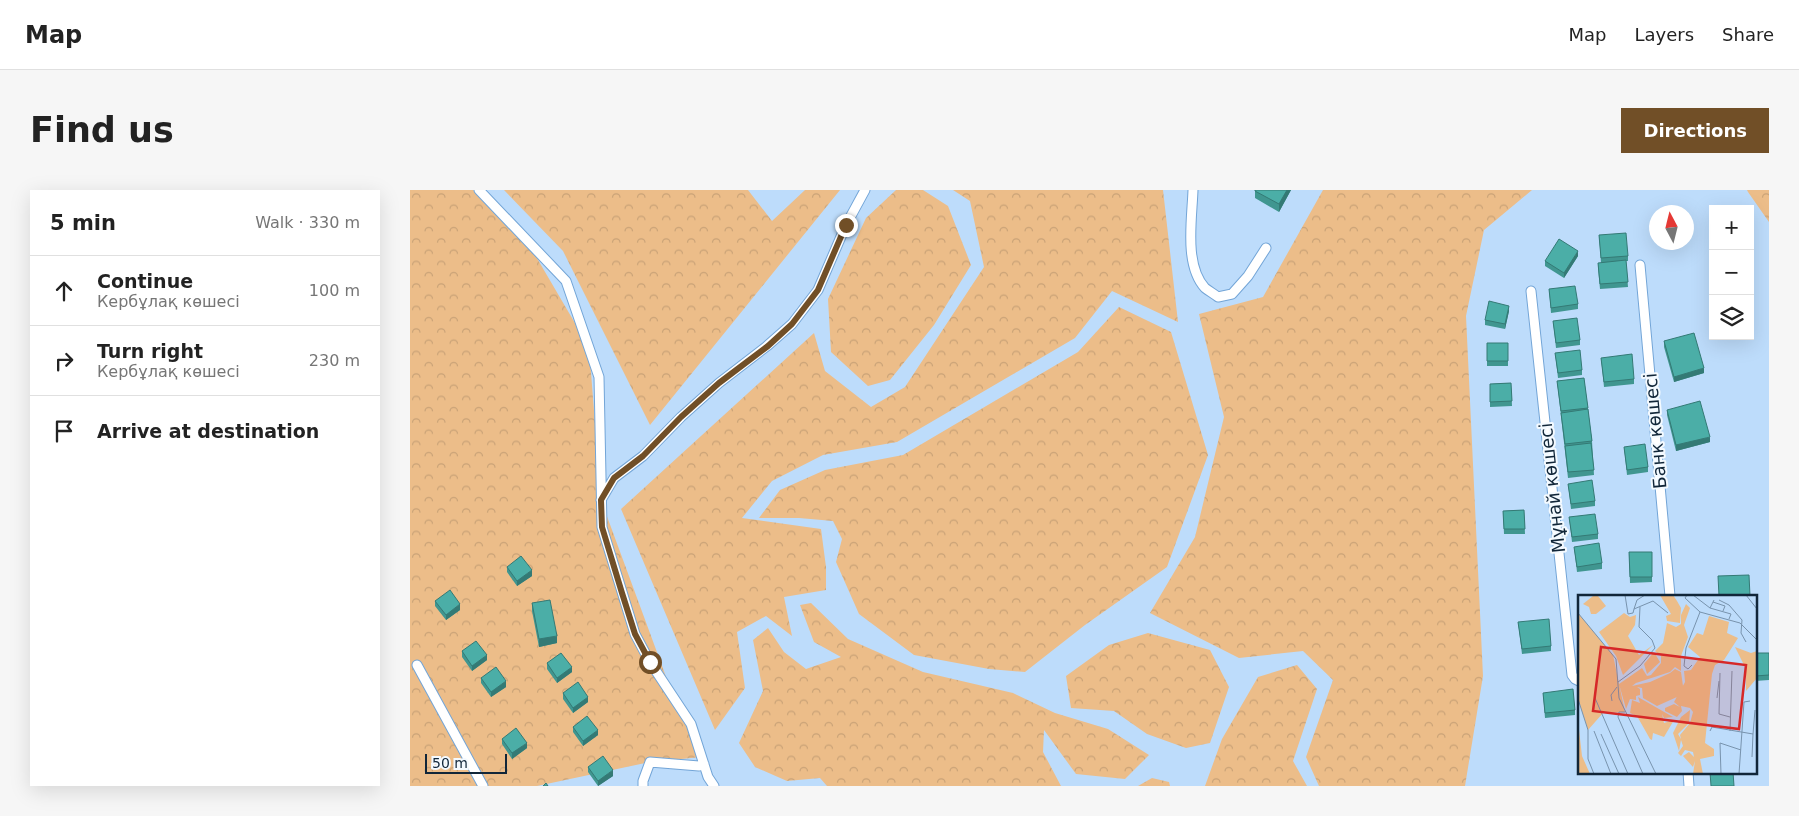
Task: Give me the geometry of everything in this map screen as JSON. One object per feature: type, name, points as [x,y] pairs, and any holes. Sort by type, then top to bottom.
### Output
[{"type":"street","points":[[478,190],[566,281],[599,377],[602,527],[635,634],[650,662],[691,724],[708,777],[714,786]]},
{"type":"street","points":[[601,500],[614,478],[643,456],[681,417],[719,383],[768,346],[792,324],[818,290],[846,225],[866,190]]},
{"type":"street","points":[[1193,190],[1191,243],[1194,267],[1205,288],[1218,297],[1232,294],[1248,276],[1266,248]]},
{"type":"street","name":"Банк көшесі","points":[[1640,265],[1670,595]]},
{"type":"street","name":"Мұнай көшесі","points":[[1530,291],[1572,675],[1578,680]]},
{"type":"street","points":[[417,665],[484,786]]},
{"type":"street","points":[[643,786],[650,762],[699,766],[704,764]]},
{"type":"green space","points":[[410,190],[473,190],[516,230],[531,248],[589,347],[601,500],[672,693],[702,757],[650,762],[537,786],[410,786]]},
{"type":"green space","points":[[504,190],[748,190],[772,221],[805,190],[840,190],[650,425],[563,251]]},
{"type":"green space","points":[[896,190],[923,190],[948,206],[971,265],[934,325],[890,380],[868,386],[831,352],[828,299],[866,218]]},
{"type":"green space","points":[[953,190],[1163,190],[1178,322],[1112,291],[1075,338],[897,442],[823,455],[772,481],[742,518],[821,529],[826,567],[826,590],[784,597],[792,636],[766,616],[737,632],[745,688],[715,730],[621,509],[814,333],[825,371],[871,407],[905,387],[984,267],[970,201]]},
{"type":"green space","points":[[1323,190],[1532,190],[1484,230],[1466,316],[1483,676],[1465,786],[1319,786],[1306,757],[1333,680],[1303,651],[1239,658],[1150,613],[1195,537],[1224,417],[1199,314],[1263,297]]},
{"type":"green space","points":[[1747,190],[1769,190],[1769,222],[1748,192]]},
{"type":"green space","points":[[1119,307],[1171,332],[1208,455],[1167,567],[1085,625],[1025,672],[989,669],[914,655],[859,614],[836,562],[842,539],[833,521],[799,518],[759,518],[780,490],[825,470],[903,455],[1078,352]]},
{"type":"green space","points":[[811,603],[848,639],[923,672],[1013,693],[1055,713],[1108,729],[1149,755],[1125,779],[1076,774],[1044,730],[1043,752],[1061,786],[827,786],[820,778],[787,781],[755,767],[739,743],[763,691],[753,640],[768,628],[784,652],[806,669],[841,657],[814,642],[800,605]]},
{"type":"green space","points":[[1148,633],[1210,650],[1229,687],[1210,743],[1186,748],[1147,734],[1114,711],[1071,708],[1066,676],[1109,645]]},
{"type":"green space","points":[[1297,665],[1317,689],[1293,761],[1307,786],[1205,786],[1222,739],[1258,677]]},
{"type":"green space","points":[[1152,778],[1169,782],[1170,786],[1138,786]]},
{"type":"building","points":[[1255,190],[1287,190],[1279,204]]},
{"type":"building","points":[[1626,233],[1628,256],[1601,258],[1599,235]]},
{"type":"building","points":[[1559,239],[1578,251],[1564,273],[1545,261]]},
{"type":"building","points":[[1626,260],[1628,282],[1600,284],[1598,263]]},
{"type":"building","points":[[1575,286],[1578,304],[1551,308],[1549,289]]},
{"type":"building","points":[[1489,301],[1509,306],[1505,324],[1485,320]]},
{"type":"building","points":[[1577,318],[1580,340],[1556,343],[1553,321]]},
{"type":"building","points":[[1694,333],[1704,368],[1674,377],[1664,341]]},
{"type":"building","points":[[1487,343],[1508,343],[1508,361],[1487,361]]},
{"type":"building","points":[[1580,350],[1582,370],[1558,373],[1555,353]]},
{"type":"building","points":[[1632,354],[1634,379],[1604,382],[1601,358]]},
{"type":"building","points":[[1584,378],[1588,408],[1561,411],[1557,381]]},
{"type":"building","points":[[1511,383],[1512,401],[1490,402],[1490,384]]},
{"type":"building","points":[[1700,401],[1710,437],[1676,445],[1667,410]]},
{"type":"building","points":[[1588,409],[1592,441],[1565,444],[1561,413]]},
{"type":"building","points":[[1591,443],[1594,470],[1568,472],[1565,446]]},
{"type":"building","points":[[1645,444],[1648,467],[1627,470],[1624,447]]},
{"type":"building","points":[[1592,480],[1595,501],[1571,504],[1568,484]]},
{"type":"building","points":[[1524,510],[1525,529],[1504,529],[1503,511]]},
{"type":"building","points":[[1595,514],[1598,534],[1572,537],[1569,517]]},
{"type":"building","points":[[1599,543],[1602,563],[1577,567],[1574,547]]},
{"type":"building","points":[[1629,552],[1652,552],[1652,577],[1630,577]]},
{"type":"building","points":[[521,556],[532,570],[517,581],[507,567]]},
{"type":"building","points":[[1749,575],[1750,595],[1719,595],[1718,576]]},
{"type":"building","points":[[450,590],[460,604],[446,615],[435,601]]},
{"type":"building","points":[[550,600],[557,636],[539,639],[532,603]]},
{"type":"building","points":[[1549,619],[1551,646],[1522,649],[1518,622]]},
{"type":"building","points":[[476,641],[487,655],[472,666],[462,651]]},
{"type":"building","points":[[561,653],[572,667],[557,678],[547,663]]},
{"type":"building","points":[[1756,653],[1769,653],[1769,675],[1756,676]]},
{"type":"building","points":[[496,667],[506,681],[491,692],[481,678]]},
{"type":"building","points":[[578,682],[588,697],[573,708],[563,693]]},
{"type":"building","points":[[1573,689],[1575,710],[1545,713],[1543,693]]},
{"type":"building","points":[[587,716],[598,730],[583,741],[573,727]]},
{"type":"building","points":[[516,728],[527,743],[512,753],[502,739]]},
{"type":"building","points":[[603,756],[613,770],[598,781],[588,767]]},
{"type":"building","points":[[1710,774],[1733,774],[1734,786],[1711,786]]},
{"type":"route","points":[[650,662],[635,634],[602,527],[601,500],[614,478],[643,456],[681,417],[719,383],[768,346],[792,324],[818,290],[846,225]]}]
